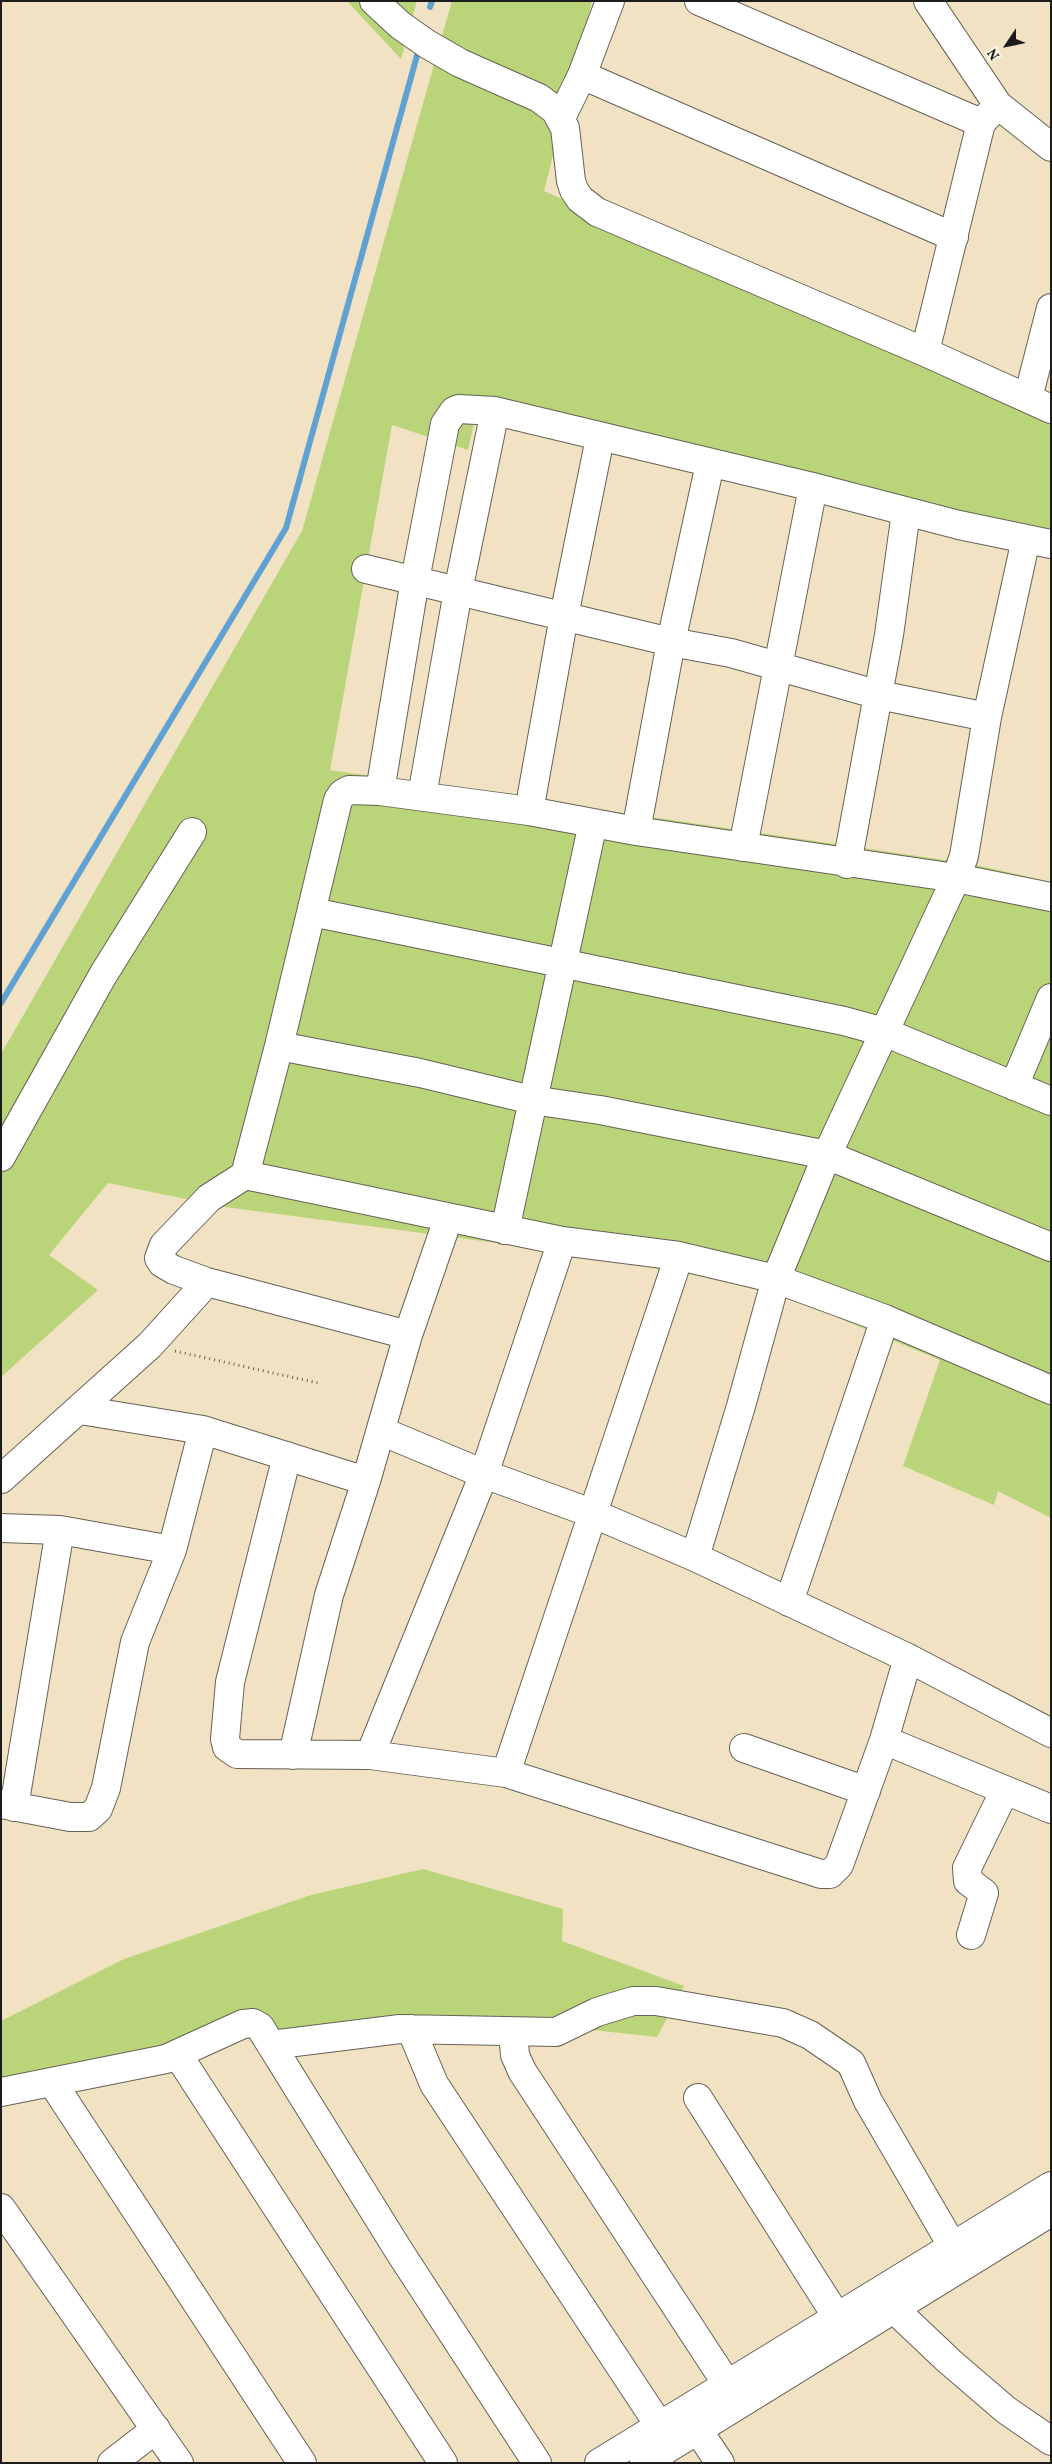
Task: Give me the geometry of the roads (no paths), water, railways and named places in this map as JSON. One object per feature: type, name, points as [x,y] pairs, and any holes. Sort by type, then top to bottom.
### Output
[{"type":"street","points":[[374,1],[400,25],[427,44],[460,63],[543,100],[562,118],[565,128],[571,181],[580,199],[588,206],[1040,403],[1051,308]]},
{"type":"street","points":[[562,118],[582,75],[610,1]]},
{"type":"street","points":[[699,1],[989,114],[1051,147]]},
{"type":"street","points":[[926,352],[954,237],[989,114],[928,1]]},
{"type":"street","points":[[582,75],[954,237]]},
{"type":"street","points":[[380,792],[415,580],[445,424],[454,411],[459,409],[495,411],[600,438],[813,487],[906,512],[1039,542],[988,717],[964,856],[956,878],[827,1155],[776,1279],[741,1406],[695,1557]]},
{"type":"street","points":[[422,796],[458,591],[495,411]]},
{"type":"street","points":[[528,811],[564,616],[600,438]]},
{"type":"street","points":[[636,831],[671,642],[710,464]]},
{"type":"street","points":[[743,847],[813,487]]},
{"type":"street","points":[[847,864],[879,695],[906,512]]},
{"type":"street","points":[[366,569],[671,642],[731,653],[879,695],[988,717]]},
{"type":"street","points":[[408,1335],[207,1282],[162,1263],[160,1256],[164,1245],[210,1198],[245,1175],[279,1046],[338,800],[342,794],[349,790],[380,792],[528,811],[636,831],[847,864],[956,878],[1051,897]]},
{"type":"street","points":[[505,1230],[593,823]]},
{"type":"street","points":[[1,1157],[104,976],[192,832]]},
{"type":"street","points":[[312,912],[562,961],[844,1020],[884,1032],[1051,1102]]},
{"type":"street","points":[[1014,1086],[1051,998]]},
{"type":"street","points":[[279,1046],[420,1073],[532,1100],[600,1110],[827,1155],[1051,1247]]},
{"type":"street","points":[[245,1175],[562,1242],[679,1256],[776,1279],[885,1319],[1051,1390]]},
{"type":"street","points":[[294,1755],[329,1595],[366,1481],[408,1335],[448,1218]]},
{"type":"street","points":[[370,1755],[484,1474],[562,1242]]},
{"type":"street","points":[[506,1773],[679,1256]]},
{"type":"street","points":[[1,1480],[150,1345],[207,1282]]},
{"type":"street","points":[[789,1602],[885,1319]]},
{"type":"street","points":[[80,1410],[203,1430],[366,1481]]},
{"type":"street","points":[[60,1530],[7,1806],[70,1817],[88,1817],[98,1809],[106,1788],[135,1642],[172,1550],[203,1430]]},
{"type":"street","points":[[381,1431],[484,1474],[594,1514],[695,1557],[908,1658],[1051,1732]]},
{"type":"street","points":[[287,1456],[230,1682],[225,1739],[228,1747],[237,1754],[370,1755],[506,1773],[821,1874],[830,1874],[839,1865],[866,1791],[884,1740],[908,1658]]},
{"type":"street","points":[[1,1528],[60,1530],[172,1550]]},
{"type":"street","points":[[884,1740],[1051,1809]]},
{"type":"street","points":[[744,1748],[866,1791]]},
{"type":"street","points":[[971,1935],[984,1893],[968,1882],[968,1868],[1005,1790]]},
{"type":"street","points":[[271,2045],[411,2029],[556,2032],[616,2005],[632,2001],[656,2001],[736,2017],[772,2020],[810,2036],[851,2063],[868,2100],[953,2247]]},
{"type":"street","points":[[1,2092],[140,2066],[178,2055],[243,2024],[253,2023],[260,2027],[399,2251],[537,2463]]},
{"type":"street","points":[[411,2029],[434,2084],[659,2425]]},
{"type":"street","points":[[513,2032],[516,2054],[522,2071],[728,2384]]},
{"type":"street","points":[[178,2055],[443,2463]]},
{"type":"street","points":[[52,2082],[302,2463]]},
{"type":"street","points":[[698,2098],[837,2316]]},
{"type":"street","points":[[644,2463],[728,2384],[1051,2186]]},
{"type":"street","points":[[1,2208],[179,2463]]},
{"type":"street","points":[[599,2463],[659,2425],[691,2420],[893,2308],[1051,2212]]},
{"type":"street","points":[[893,2308],[949,2361],[1006,2410],[1051,2441]]},
{"type":"street","points":[[691,2420],[720,2463]]},
{"type":"street","points":[[112,2463],[156,2429]]},
{"type":"waterway","points":[[430,7],[432,1]]},
{"type":"waterway","points":[[1,1003],[286,528],[418,52]]}]
